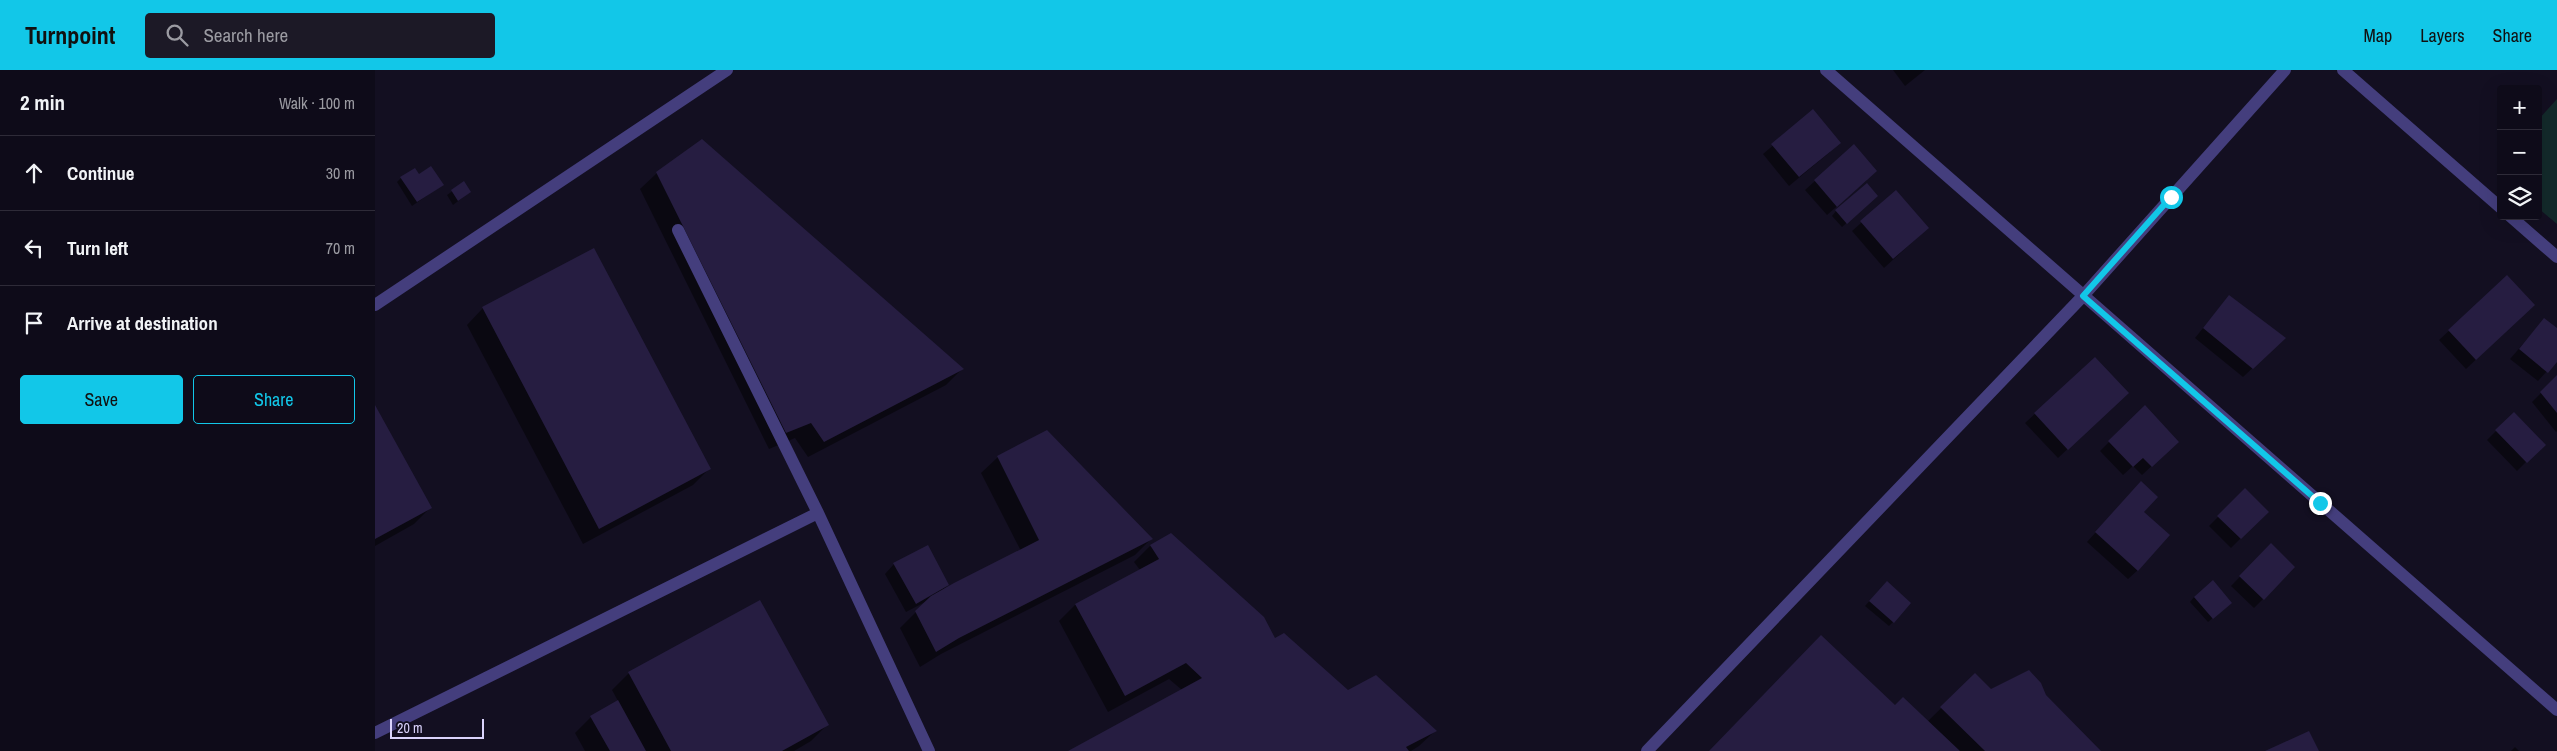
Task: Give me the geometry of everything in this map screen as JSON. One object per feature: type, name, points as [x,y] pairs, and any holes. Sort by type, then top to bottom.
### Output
[{"type":"street","points":[[375,305],[727,70]]},
{"type":"street","points":[[1826,70],[2557,710]]},
{"type":"street","points":[[1647,751],[2083,296],[2285,70]]},
{"type":"street","points":[[2343,70],[2497,205]]},
{"type":"street","points":[[2515,220],[2557,257]]},
{"type":"street","points":[[678,230],[818,513],[929,751]]},
{"type":"street","points":[[375,733],[818,513]]},
{"type":"green space","points":[[2557,99],[2557,224],[2542,211],[2542,116]]},
{"type":"building","points":[[1813,109],[1841,143],[1799,177],[1771,144]]},
{"type":"building","points":[[702,139],[964,369],[824,442],[811,423],[786,433],[656,172]]},
{"type":"building","points":[[1854,144],[1877,171],[1837,207],[1814,180]]},
{"type":"building","points":[[431,166],[444,185],[417,202],[400,177],[415,168],[419,174]]},
{"type":"building","points":[[464,181],[471,192],[458,201],[451,190]]},
{"type":"building","points":[[1867,183],[1878,196],[1847,224],[1835,210]]},
{"type":"building","points":[[1896,190],[1929,228],[1893,259],[1860,221]]},
{"type":"building","points":[[594,248],[711,469],[599,529],[482,307]]},
{"type":"building","points":[[2507,275],[2535,305],[2476,360],[2448,330]]},
{"type":"building","points":[[2229,295],[2286,338],[2253,369],[2203,328]]},
{"type":"building","points":[[2544,318],[2557,328],[2557,362],[2548,373],[2519,349]]},
{"type":"building","points":[[2095,357],[2129,393],[2068,450],[2034,413]]},
{"type":"building","points":[[2557,375],[2557,413],[2540,392]]},
{"type":"building","points":[[375,405],[432,508],[375,539]]},
{"type":"building","points":[[2145,405],[2179,442],[2152,467],[2143,458],[2133,467],[2108,441]]},
{"type":"building","points":[[2514,412],[2546,445],[2527,463],[2495,430]]},
{"type":"building","points":[[1047,430],[1153,539],[959,638],[936,652],[915,611],[931,596],[1039,540],[997,456]]},
{"type":"building","points":[[2141,481],[2158,497],[2144,512],[2170,535],[2138,571],[2095,532]]},
{"type":"building","points":[[2245,488],[2269,512],[2241,539],[2217,516]]},
{"type":"building","points":[[1171,533],[1264,617],[1275,638],[1284,633],[1348,690],[1376,675],[1437,731],[1406,747],[1409,751],[1068,751],[1202,678],[1186,663],[1125,696],[1075,604],[1159,559],[1150,545]]},
{"type":"building","points":[[2271,543],[2295,567],[2264,600],[2239,576]]},
{"type":"building","points":[[928,545],[949,585],[916,604],[893,563]]},
{"type":"building","points":[[2213,580],[2232,603],[2213,619],[2194,597]]},
{"type":"building","points":[[1887,581],[1911,603],[1894,623],[1869,601]]},
{"type":"building","points":[[760,600],[829,725],[782,751],[671,751],[628,672]]},
{"type":"building","points":[[1821,635],[1895,705],[1903,697],[1960,751],[1709,751]]},
{"type":"building","points":[[2029,670],[2041,683],[2046,695],[2101,751],[1985,751],[1940,707],[1975,673],[1991,689]]},
{"type":"building","points":[[618,700],[646,751],[610,751],[590,716]]},
{"type":"building","points":[[2309,731],[2319,751],[2265,751]]},
{"type":"route","points":[[2171,197],[2083,296],[2320,503]]}]
